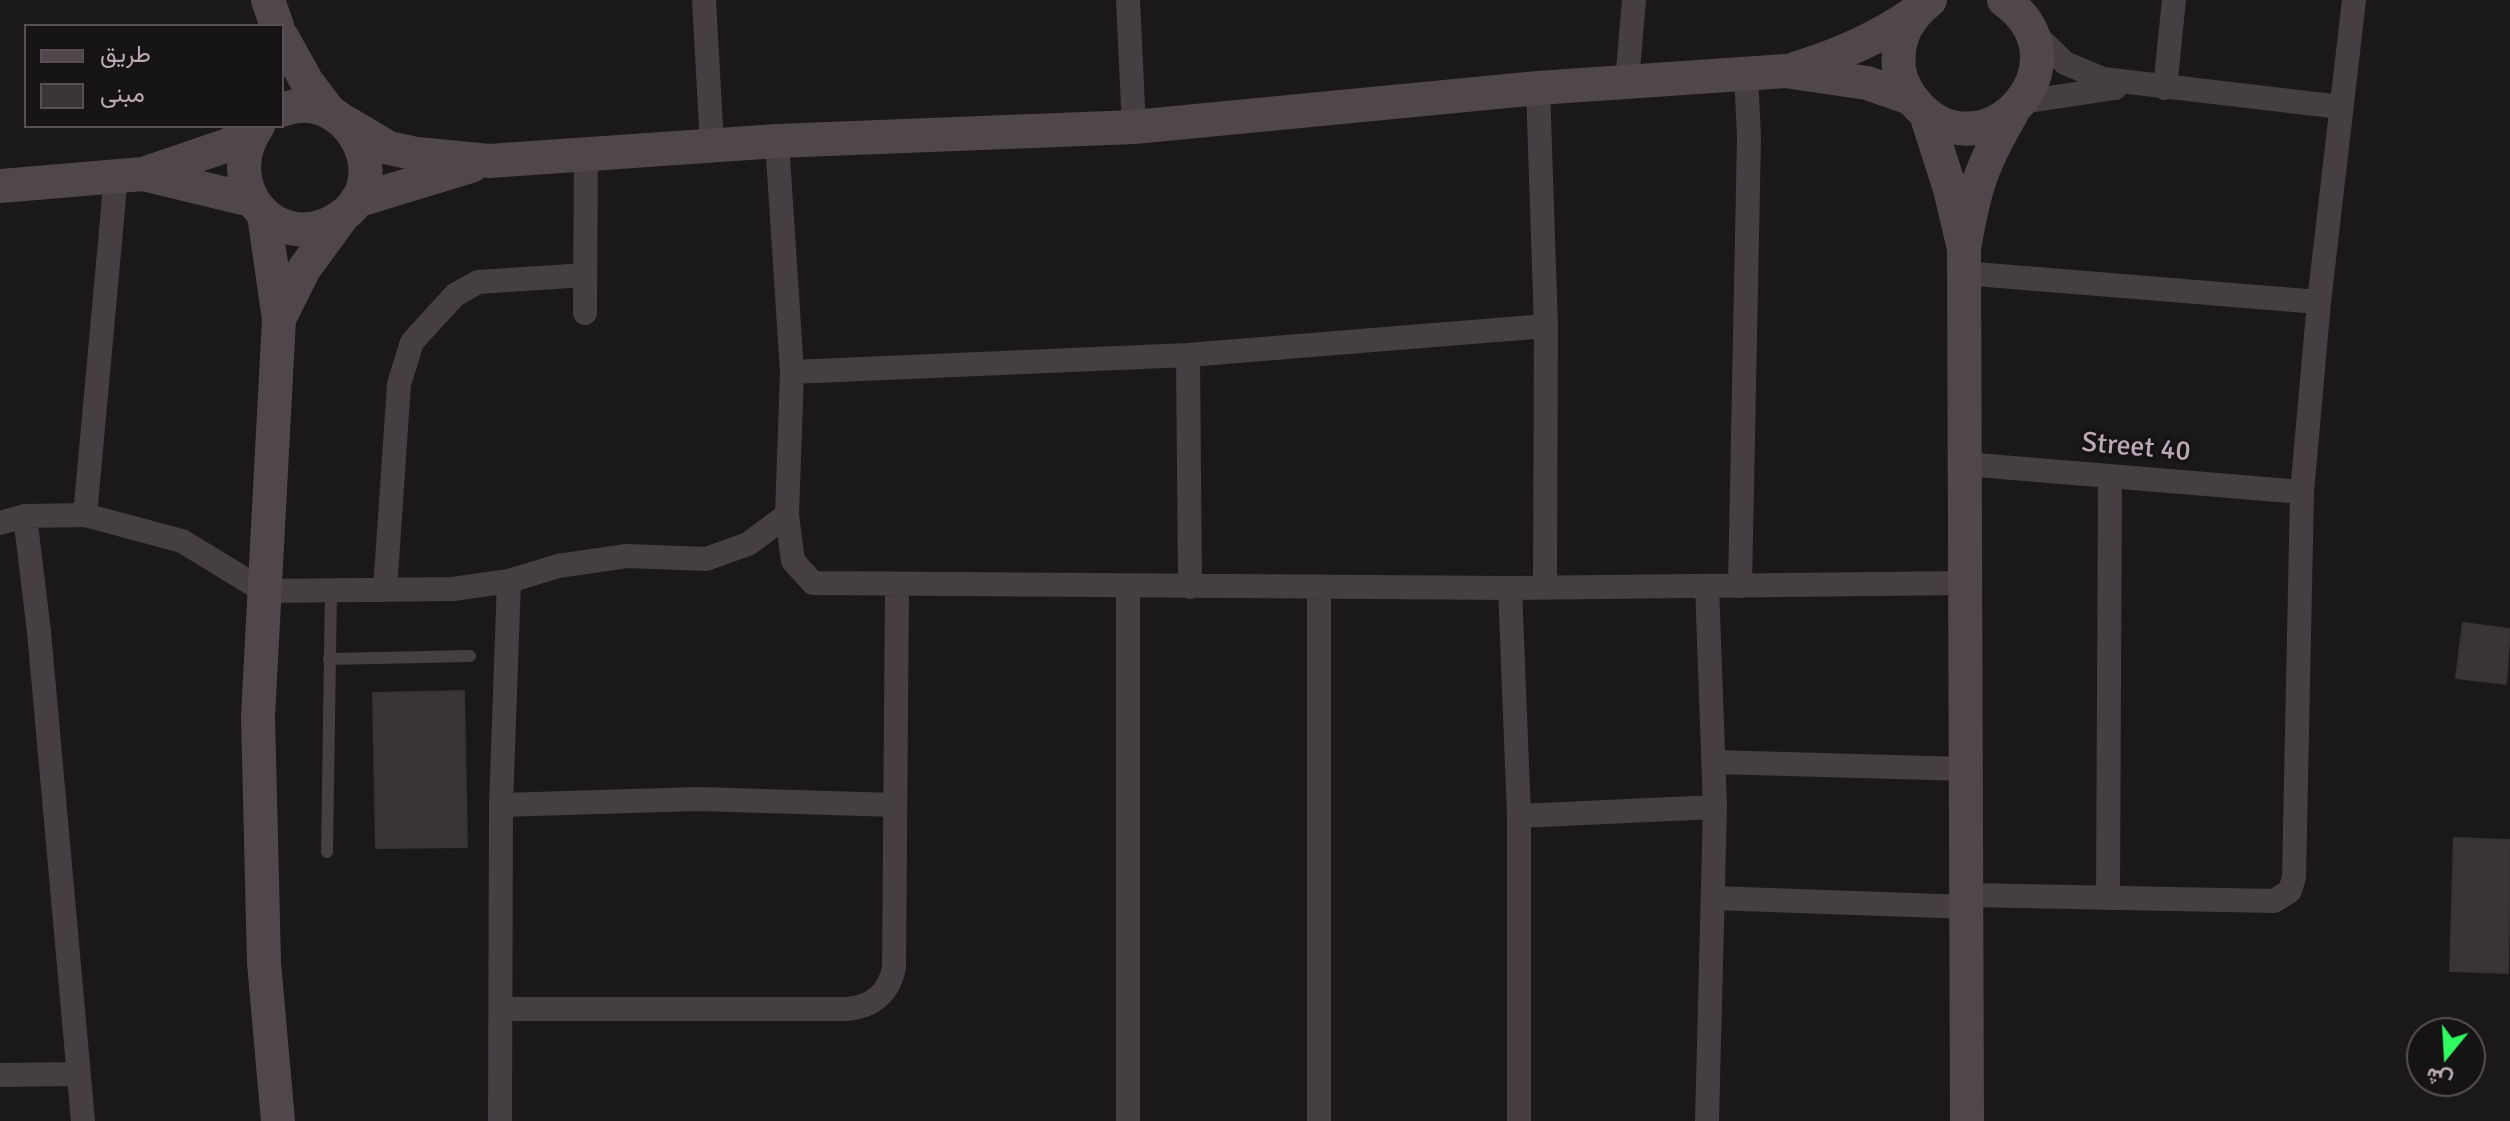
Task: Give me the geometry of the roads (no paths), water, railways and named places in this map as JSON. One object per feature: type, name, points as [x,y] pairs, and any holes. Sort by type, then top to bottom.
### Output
[{"type":"street","points":[[704,0],[712,145]]},
{"type":"street","points":[[1128,0],[1134,127]]},
{"type":"street","points":[[1627,82],[1634,0]]},
{"type":"street","points":[[2156,87],[2174,0]]},
{"type":"street","points":[[1713,898],[2274,901],[2290,891],[2294,877],[2302,492],[2319,302],[2354,0]]},
{"type":"street","points":[[284,110],[310,106],[338,117],[389,148],[489,161],[777,141],[1134,127],[1538,88],[1785,71],[1843,54],[1885,34],[1922,6]]},
{"type":"street","points":[[1922,6],[1903,32],[1898,55],[1900,77],[1918,106],[1950,189],[1964,261]]},
{"type":"street","points":[[2016,7],[2035,35],[2065,63],[2103,79],[2341,107]]},
{"type":"street","points":[[1967,1121],[1964,261],[1975,185],[1984,160],[2037,69],[2033,33],[2016,7]]},
{"type":"street","points":[[279,319],[304,269],[365,182],[366,160],[360,140],[307,82],[284,39]]},
{"type":"street","points":[[1785,71],[1867,83],[1918,106],[1946,125],[1969,128],[1992,124],[2017,107],[2088,91],[2156,87]]},
{"type":"street","points":[[1740,586],[1749,152],[1746,74]]},
{"type":"street","points":[[1538,88],[1546,326],[1545,588]]},
{"type":"street","points":[[0,186],[129,175],[228,145],[255,128]]},
{"type":"street","points":[[257,128],[246,143],[242,162],[244,182],[257,207],[279,319],[258,716],[264,963],[278,1121]]},
{"type":"street","points":[[777,141],[792,372],[787,515],[793,561],[804,577],[823,586],[1545,588],[1966,583]]},
{"type":"street","points":[[585,313],[586,154]]},
{"type":"street","points":[[129,175],[257,207],[282,225],[302,229],[323,227],[349,209],[489,161]]},
{"type":"street","points":[[85,515],[129,175]]},
{"type":"street","points":[[1964,261],[2319,302]]},
{"type":"street","points":[[385,590],[399,384],[412,342],[455,295],[478,282],[585,275]]},
{"type":"street","points":[[792,372],[1188,355],[1546,326]]},
{"type":"street","points":[[1188,355],[1190,587]]},
{"type":"street","name":"Street 40","points":[[1965,464],[2302,492]]},
{"type":"street","points":[[2108,898],[2110,476]]},
{"type":"street","points":[[0,523],[25,516],[85,515],[182,541],[264,591],[385,590],[453,589],[509,581],[558,566],[627,556],[706,559],[748,544],[787,515]]},
{"type":"street","points":[[25,516],[39,632],[83,1121]]},
{"type":"street","points":[[500,1121],[501,805],[509,581]]},
{"type":"street","points":[[501,1009],[847,1009],[867,1005],[883,993],[894,968],[897,586]]},
{"type":"street","points":[[1707,586],[1715,807],[1707,1121]]},
{"type":"street","points":[[1128,587],[1128,1121]]},
{"type":"street","points":[[1319,587],[1319,1121]]},
{"type":"street","points":[[1510,588],[1519,816],[1519,1121]]},
{"type":"street","points":[[1714,762],[1967,769]]},
{"type":"street","points":[[501,805],[698,799],[895,805]]},
{"type":"street","points":[[1519,816],[1715,807]]},
{"type":"street","points":[[0,1075],[78,1074]]},
{"type":"lane","points":[[327,852],[331,590]]},
{"type":"lane","points":[[329,659],[470,656]]}]
